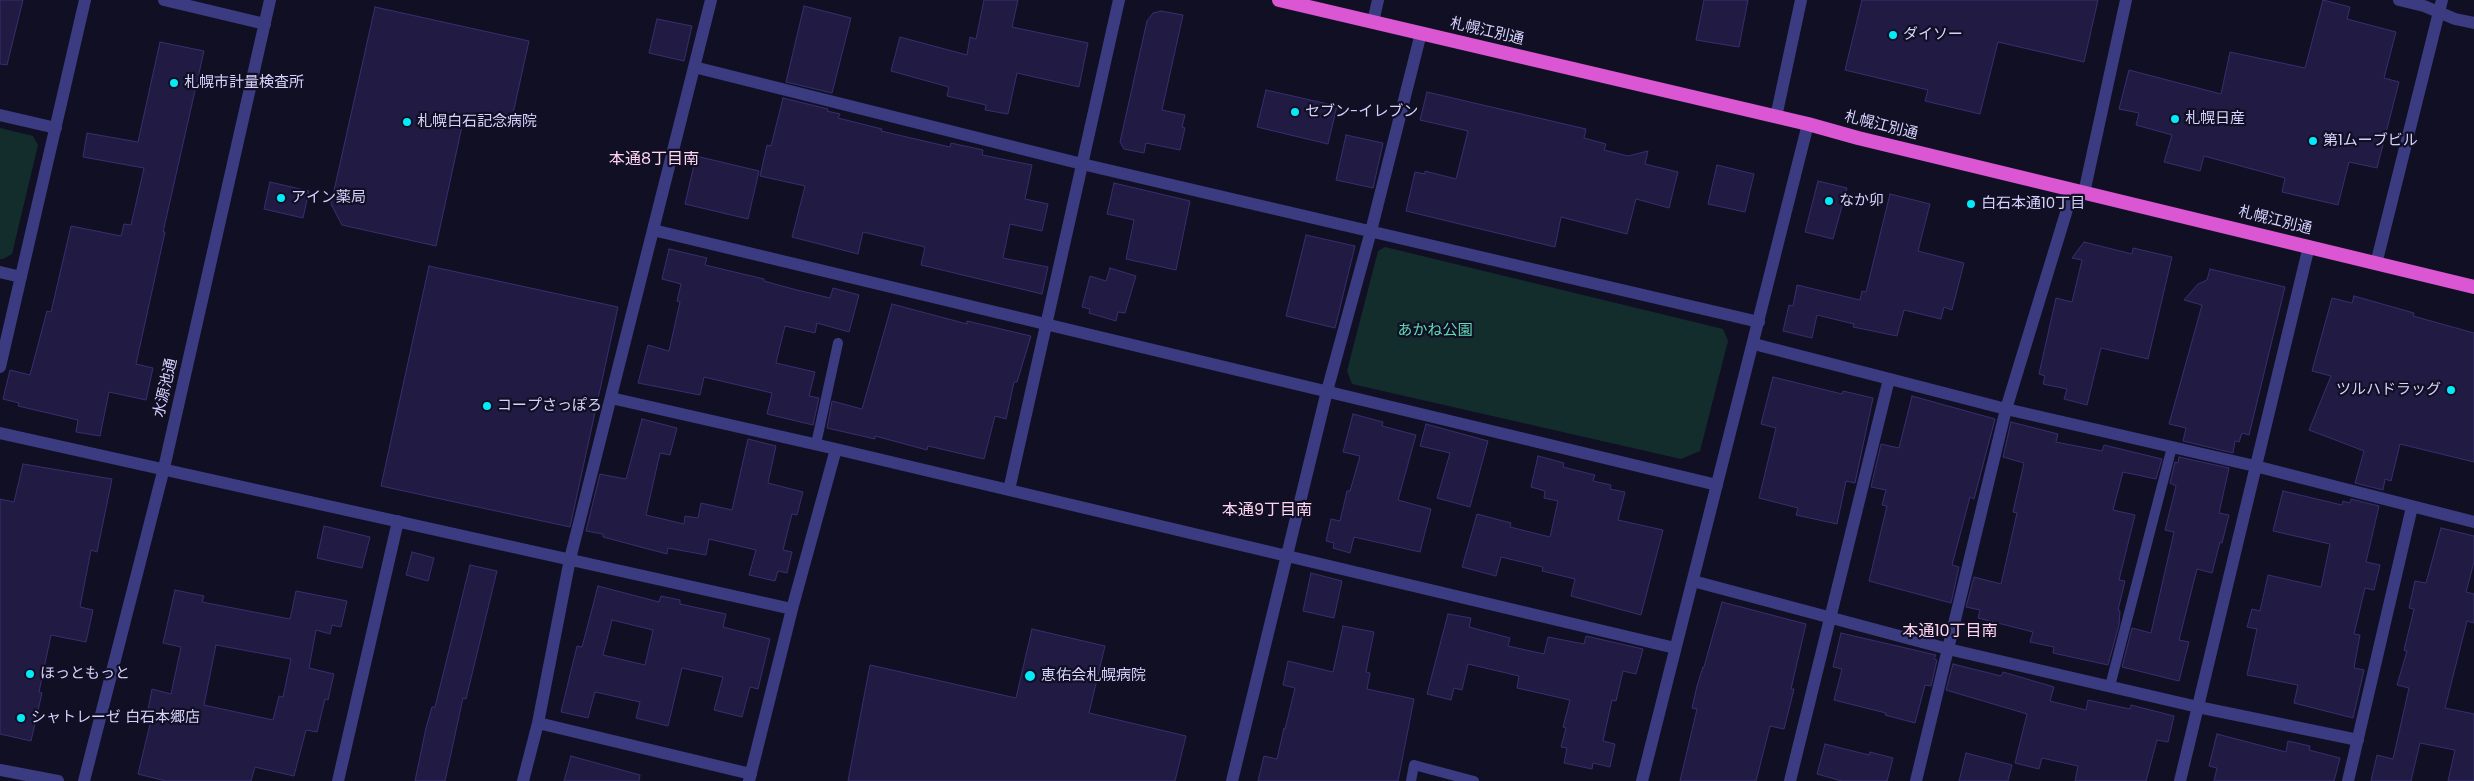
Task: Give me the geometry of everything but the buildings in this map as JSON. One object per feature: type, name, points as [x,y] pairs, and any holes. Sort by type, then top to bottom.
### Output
[{"type":"highway","name":"札幌江別通","points":[[1279,0],[1808,124],[2474,287]]},
{"type":"street","points":[[0,367],[85,0]]},
{"type":"street","points":[[164,0],[265,24]]},
{"type":"street","name":"水源池通","points":[[84,781],[164,468],[270,0]]},
{"type":"street","points":[[523,781],[538,724],[570,558],[710,0]]},
{"type":"street","points":[[1009,490],[1119,0]]},
{"type":"street","points":[[1373,22],[1378,0]]},
{"type":"street","points":[[1776,117],[1801,0]]},
{"type":"street","points":[[1916,781],[2006,409],[2078,191],[2126,0]]},
{"type":"street","points":[[2399,0],[2441,6],[2474,23]]},
{"type":"street","points":[[2376,264],[2441,6]]},
{"type":"street","points":[[1232,781],[1327,391],[1422,33]]},
{"type":"street","points":[[694,67],[1082,164],[1759,322]]},
{"type":"street","points":[[0,115],[56,128]]},
{"type":"street","points":[[1642,781],[1754,344],[1808,124]]},
{"type":"street","points":[[653,230],[1717,485]]},
{"type":"street","points":[[2180,781],[2309,246]]},
{"type":"street","points":[[0,272],[21,277]]},
{"type":"street","points":[[1754,344],[2006,409],[2255,466],[2474,522]]},
{"type":"street","points":[[1790,781],[1889,379]]},
{"type":"street","points":[[610,398],[816,444],[1675,648]]},
{"type":"street","points":[[0,433],[570,558],[792,609]]},
{"type":"street","points":[[538,724],[750,778],[792,609],[836,449]]},
{"type":"street","points":[[2348,781],[2412,507]]},
{"type":"street","points":[[338,781],[398,521]]},
{"type":"street","points":[[1693,581],[1829,619],[1948,649],[2198,707],[2358,740]]},
{"type":"street","points":[[0,770],[58,781]]},
{"type":"lane","points":[[816,444],[838,343]]},
{"type":"lane","points":[[2110,686],[2172,447]]},
{"type":"lane","points":[[1411,781],[1414,765],[1474,781]]},
{"type":"green space","points":[[0,128],[33,136],[38,145],[12,254],[3,259],[0,259]]},
{"type":"green space","name":"あかね公園","points":[[1385,247],[1723,329],[1728,341],[1700,451],[1681,459],[1352,384],[1347,371],[1378,251]]},
{"type":"place","name":"ダイソー","points":[[1893,35]]},
{"type":"place","name":"札幌市計量検査所","points":[[174,83]]},
{"type":"place","name":"セブン-イレブン","points":[[1295,112]]},
{"type":"place","name":"札幌日産","points":[[2175,119]]},
{"type":"place","name":"札幌白石記念病院","points":[[407,122]]},
{"type":"place","name":"第1ムーブビル","points":[[2313,141]]},
{"type":"place","name":"アイン薬局","points":[[281,198]]},
{"type":"place","name":"なか卯","points":[[1829,201]]},
{"type":"place","name":"白石本通10丁目","points":[[1971,204]]},
{"type":"place","name":"ツルハドラッグ","points":[[2451,390]]},
{"type":"place","name":"コープさっぽろ","points":[[487,406]]},
{"type":"place","name":"ほっともっと","points":[[30,674]]},
{"type":"place","name":"恵佑会札幌病院","points":[[1030,676]]},
{"type":"place","name":"シャトレーゼ 白石本郷店","points":[[21,718]]},
{"type":"district","name":"本通8丁目南","points":[[654,160]]},
{"type":"district","name":"本通9丁目南","points":[[1267,511]]},
{"type":"district","name":"本通10丁目南","points":[[1950,632]]}]
